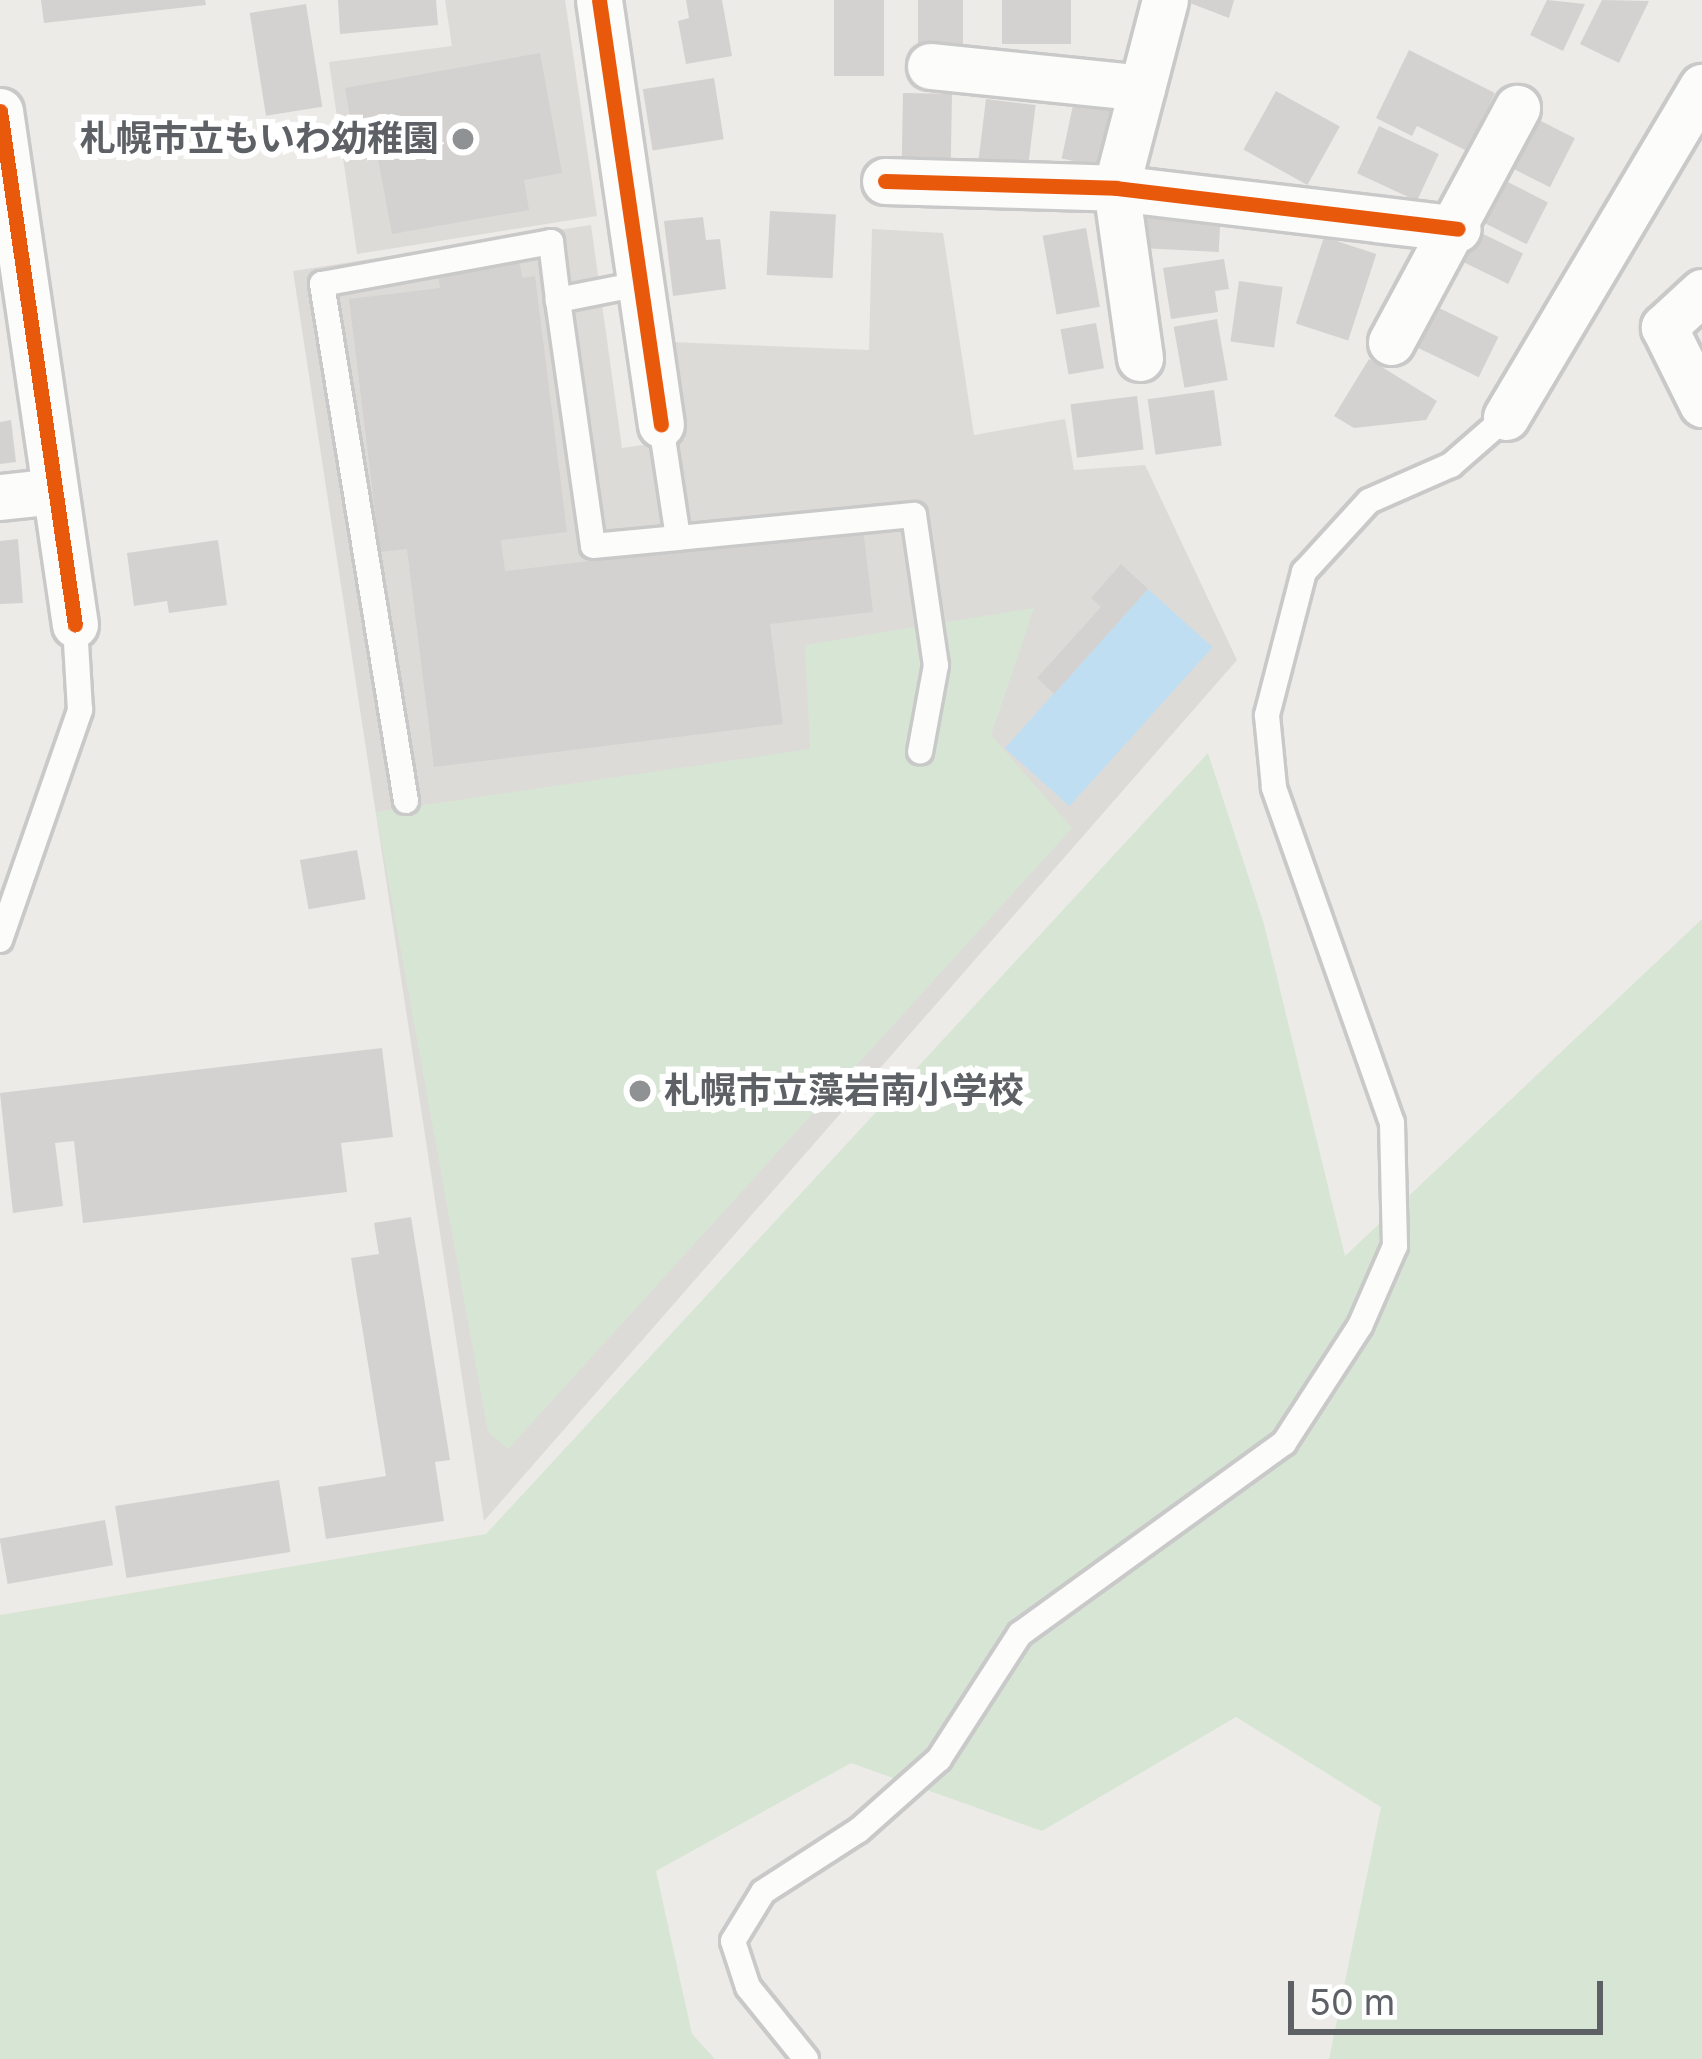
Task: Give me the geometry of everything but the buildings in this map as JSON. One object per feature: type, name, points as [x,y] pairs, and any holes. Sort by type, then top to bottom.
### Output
[{"type":"street","points":[[599,0],[661,425]]},
{"type":"street","points":[[1140,358],[1116,188],[1165,0]]},
{"type":"street","points":[[930,66],[1142,88]]},
{"type":"street","points":[[1506,417],[1702,87]]},
{"type":"street","points":[[1391,342],[1458,229],[1517,108]]},
{"type":"street","points":[[0,112],[75,625]]},
{"type":"street","points":[[885,181],[1116,188],[1458,229]]},
{"type":"street","points":[[1702,292],[1664,327],[1702,404]]},
{"type":"street","points":[[0,497],[55,491]]},
{"type":"lane","points":[[406,801],[322,284],[551,242],[592,546],[914,515],[936,665],[920,752]]},
{"type":"lane","points":[[558,300],[639,284]]},
{"type":"lane","points":[[806,2059],[748,1987],[733,1941],[763,1892],[859,1831],[939,1759],[1020,1634],[1284,1442],[1360,1326],[1395,1246],[1392,1123],[1274,787],[1267,715],[1304,572],[1369,501],[1450,465],[1506,417]]},
{"type":"lane","points":[[661,425],[678,538]]},
{"type":"lane","points":[[0,940],[80,710],[75,625]]},
{"type":"shaded area","name":"札幌市立もいわ幼稚園","points":[[445,0],[565,0],[597,216],[357,254],[329,62],[452,46]]},
{"type":"shaded area","name":"札幌市立藻岩南小学校","points":[[591,225],[622,448],[685,439],[670,342],[869,350],[872,229],[943,233],[974,435],[1065,419],[1074,470],[1145,465],[1237,660],[484,1521],[293,271]]},
{"type":"green space","points":[[1034,608],[991,735],[1072,828],[508,1449],[488,1432],[376,812],[810,749],[805,645]]},
{"type":"green space","points":[[1208,753],[1264,924],[1345,1256],[1702,919],[1702,2059],[1329,2059],[1381,1807],[1236,1717],[1042,1831],[851,1763],[656,1871],[692,2034],[715,2059],[0,2059],[0,1615],[486,1534]]},
{"type":"water","points":[[1148,589],[1213,647],[1069,806],[1005,748]]},
{"type":"cycle path","points":[[599,0],[661,425]]},
{"type":"cycle path","points":[[0,111],[75,625]]},
{"type":"cycle path","points":[[885,181],[1116,188],[1458,229]]},
{"type":"place","name":"札幌市立もいわ幼稚園","points":[[463,139]]},
{"type":"place","name":"札幌市立藻岩南小学校","points":[[640,1091]]}]
